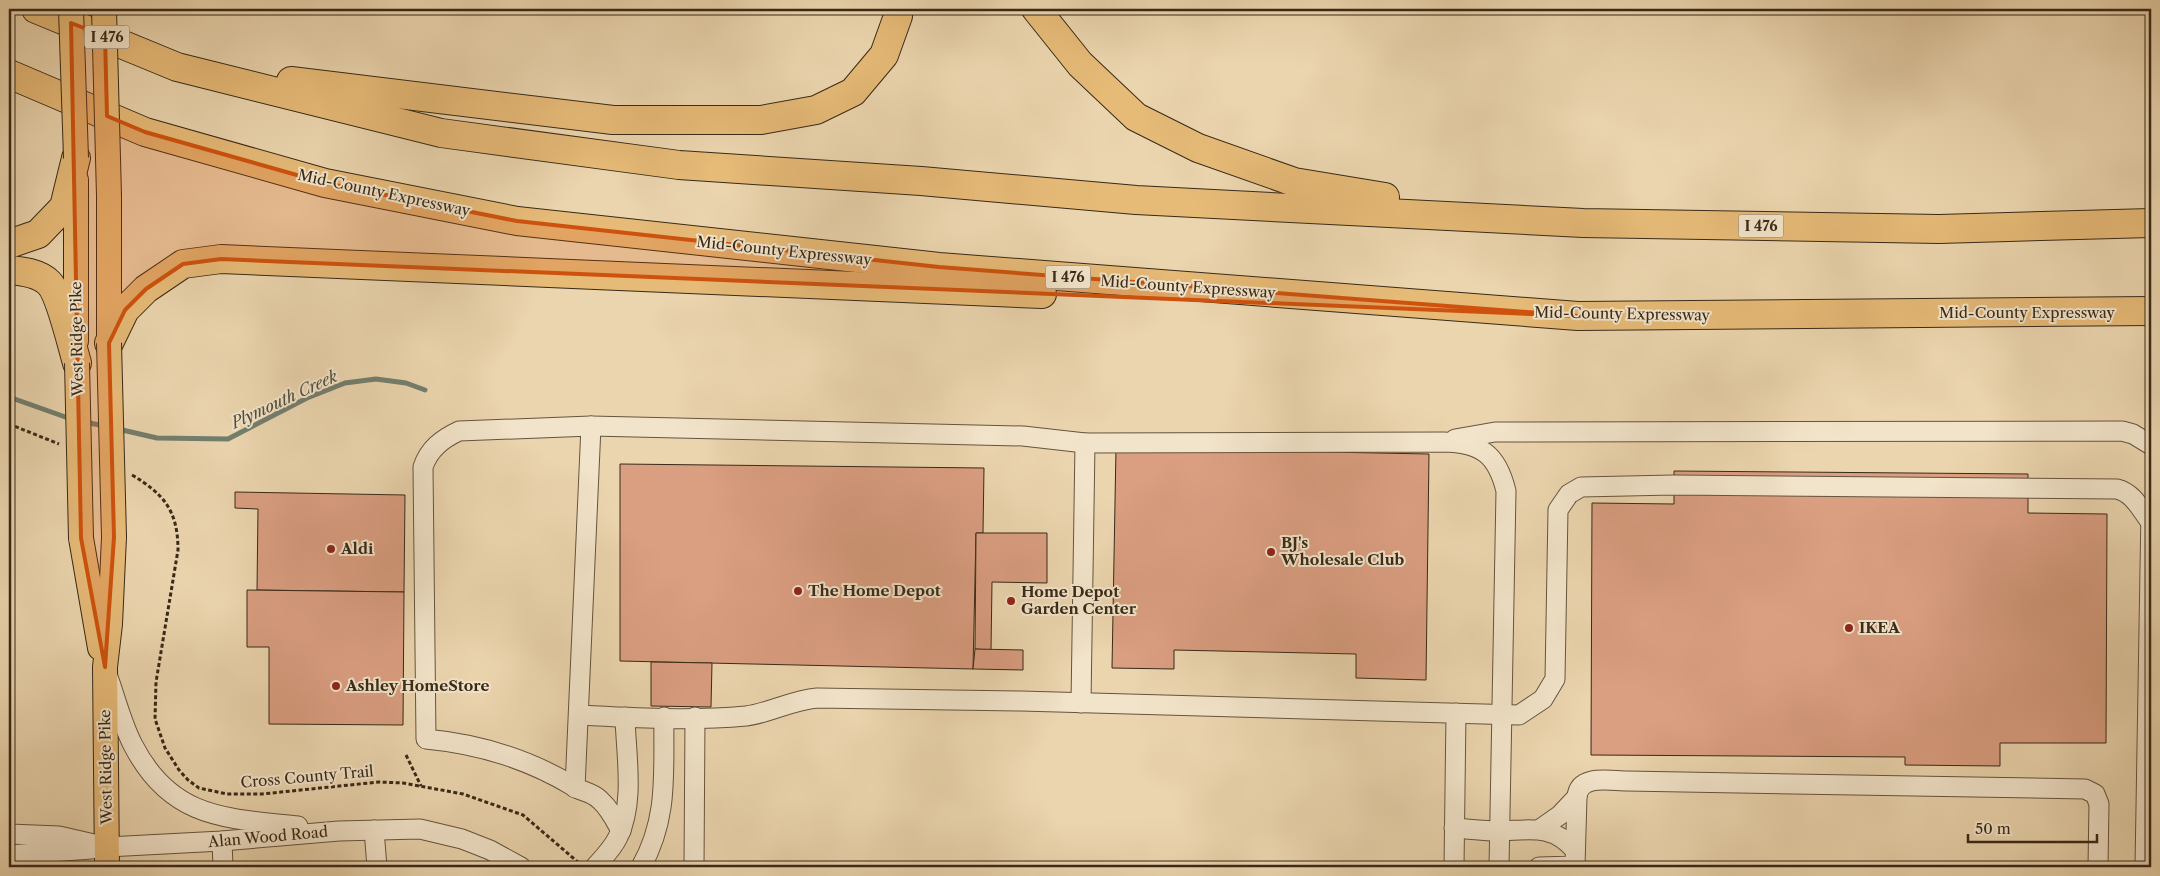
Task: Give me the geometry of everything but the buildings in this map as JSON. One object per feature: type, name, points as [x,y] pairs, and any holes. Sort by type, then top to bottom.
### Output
[{"type":"highway","name":"I 476","points":[[36,9],[177,67],[441,133],[679,165],[921,181],[1136,200],[1583,223],[1939,229],[2151,223]]},
{"type":"highway","points":[[177,67],[613,120],[761,120],[816,110],[852,92],[884,55],[898,16],[897,9]]},
{"type":"highway","points":[[1036,9],[1080,64],[1136,117],[1198,148],[1294,182],[1363,194],[1583,223]]},
{"type":"highway","name":"Mid-County Expressway","points":[[9,74],[154,135],[325,183],[518,221],[939,268],[1578,316],[2151,311]]},
{"type":"highway","points":[[9,244],[38,234],[64,207],[76,158]]},
{"type":"highway","points":[[110,343],[125,310],[146,289],[183,264],[221,259],[1578,316]]},
{"type":"highway","points":[[9,270],[30,272],[49,283],[66,319],[74,346]]},
{"type":"main road","name":"West Ridge Pike","points":[[71,9],[76,158],[74,346],[82,538],[95,626],[105,667]]},
{"type":"main road","name":"West Ridge Pike","points":[[104,9],[114,537],[110,624],[105,667],[107,857]]},
{"type":"street","points":[[575,788],[580,715],[590,426]]},
{"type":"street","points":[[621,832],[610,810],[594,794],[575,788],[540,767],[517,758],[468,745],[426,739],[423,467],[426,459],[442,440],[459,431],[590,426],[1023,436],[1085,443],[1465,442],[1477,446],[1485,452],[1500,474],[1506,491],[1499,867]]},
{"type":"street","points":[[1444,442],[1495,432],[2122,431],[2133,434],[2151,445]]},
{"type":"street","points":[[1081,703],[1085,443]]},
{"type":"street","points":[[580,715],[625,718],[746,716],[798,701],[817,698],[1519,715],[1533,707],[1548,694],[1553,684],[1556,672],[1558,510],[1569,494],[1581,487],[1683,485],[2117,489],[2125,491],[2150,514],[2149,752],[2145,867]]},
{"type":"street","points":[[105,667],[132,744],[147,769],[173,796],[214,815],[339,831]]},
{"type":"street","points":[[1454,867],[1456,713]]},
{"type":"street","points":[[641,867],[654,844],[661,818],[664,717]]},
{"type":"street","points":[[694,867],[695,717]]},
{"type":"street","points":[[595,867],[607,854],[621,832],[627,790],[625,718]]},
{"type":"street","points":[[1540,867],[1575,866],[1577,790],[1582,784],[1590,781],[2085,789],[2095,794],[2098,804],[2098,867]]},
{"type":"street","points":[[1540,829],[1560,815],[1576,797]]},
{"type":"street","points":[[1454,828],[1499,831],[1540,829],[1566,840],[1575,850]]},
{"type":"street","name":"Alan Wood Road","points":[[9,834],[59,836],[107,857],[222,841],[339,831],[420,829],[443,833],[490,850],[520,867]]},
{"type":"street","points":[[374,830],[377,867]]},
{"type":"street","points":[[222,841],[223,867]]},
{"type":"street","points":[[9,855],[107,857]]},
{"type":"path","name":"Cross County Trail","points":[[163,498],[176,521],[178,550],[156,682],[155,719],[164,748],[179,770],[198,788],[227,794],[262,794],[379,782],[422,786],[463,794],[523,815],[584,867]]},
{"type":"path","points":[[406,755],[422,786]]},
{"type":"highlighted area","points":[[71,23],[105,36],[107,116],[145,132],[325,183],[517,221],[939,267],[1578,316],[221,259],[183,264],[146,289],[125,310],[109,343],[114,537],[105,667],[81,538]]},
{"type":"waterway","name":"Plymouth Creek","points":[[118,429],[157,438],[228,439],[307,398],[345,383],[376,379],[406,383],[425,390]]},
{"type":"waterway","name":"Plymouth Creek","points":[[9,397],[71,419]]},
{"type":"waterway","name":"Plymouth Creek","points":[[84,422],[105,426]]},
{"type":"place","name":"Aldi","points":[[331,549]]},
{"type":"place","name":"BJ's Wholesale Club","points":[[1271,552]]},
{"type":"place","name":"The Home Depot","points":[[798,591]]},
{"type":"place","name":"Home Depot Garden Center","points":[[1011,601]]},
{"type":"place","name":"IKEA","points":[[1849,628]]},
{"type":"place","name":"Ashley HomeStore","points":[[336,686]]}]
